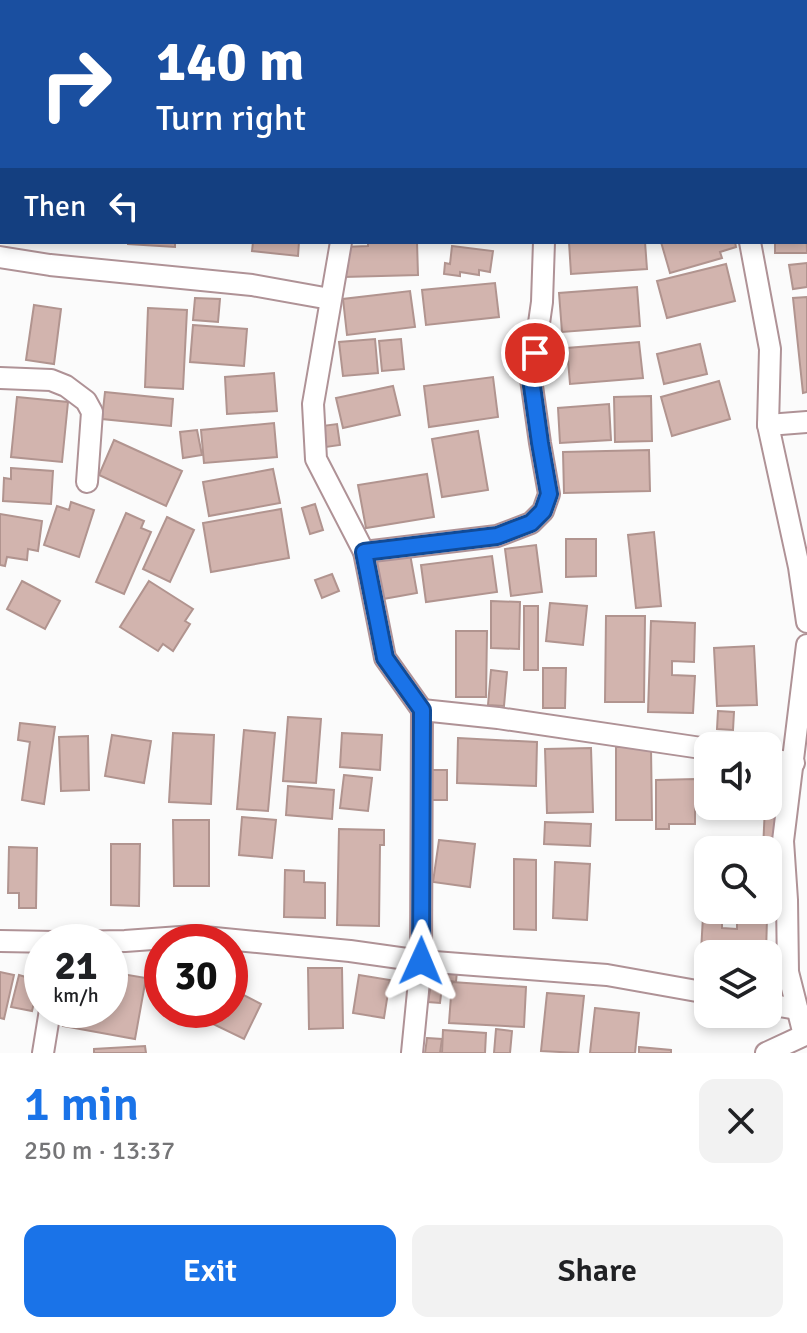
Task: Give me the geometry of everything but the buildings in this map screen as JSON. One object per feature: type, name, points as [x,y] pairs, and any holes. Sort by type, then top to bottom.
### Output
[{"type":"street","points":[[341,244],[313,404],[316,459],[364,552],[385,658],[422,710],[421,961],[412,1053]]},
{"type":"street","points":[[364,552],[497,536],[531,523],[543,511],[549,494],[531,379],[542,302],[544,244]]},
{"type":"street","points":[[750,244],[770,349],[768,425],[799,567],[807,622]]},
{"type":"street","points":[[0,257],[50,265],[252,285],[330,299]]},
{"type":"street","points":[[0,378],[51,380],[66,386],[86,401],[92,412],[87,482]]},
{"type":"street","points":[[768,425],[807,422]]},
{"type":"street","points":[[766,1053],[806,1035],[788,972],[783,841],[807,645]]},
{"type":"street","points":[[422,710],[694,747]]},
{"type":"street","points":[[782,761],[794,763]]},
{"type":"street","points":[[128,941],[194,936],[421,961],[607,975],[694,991]]},
{"type":"street","points":[[0,941],[24,941]]},
{"type":"street","points":[[782,1006],[797,1009]]},
{"type":"street","points":[[43,1053],[47,1028]]},
{"type":"route","points":[[421,961],[422,710],[385,658],[364,552],[497,536],[531,523],[543,511],[549,494],[531,379],[535,353]]}]
